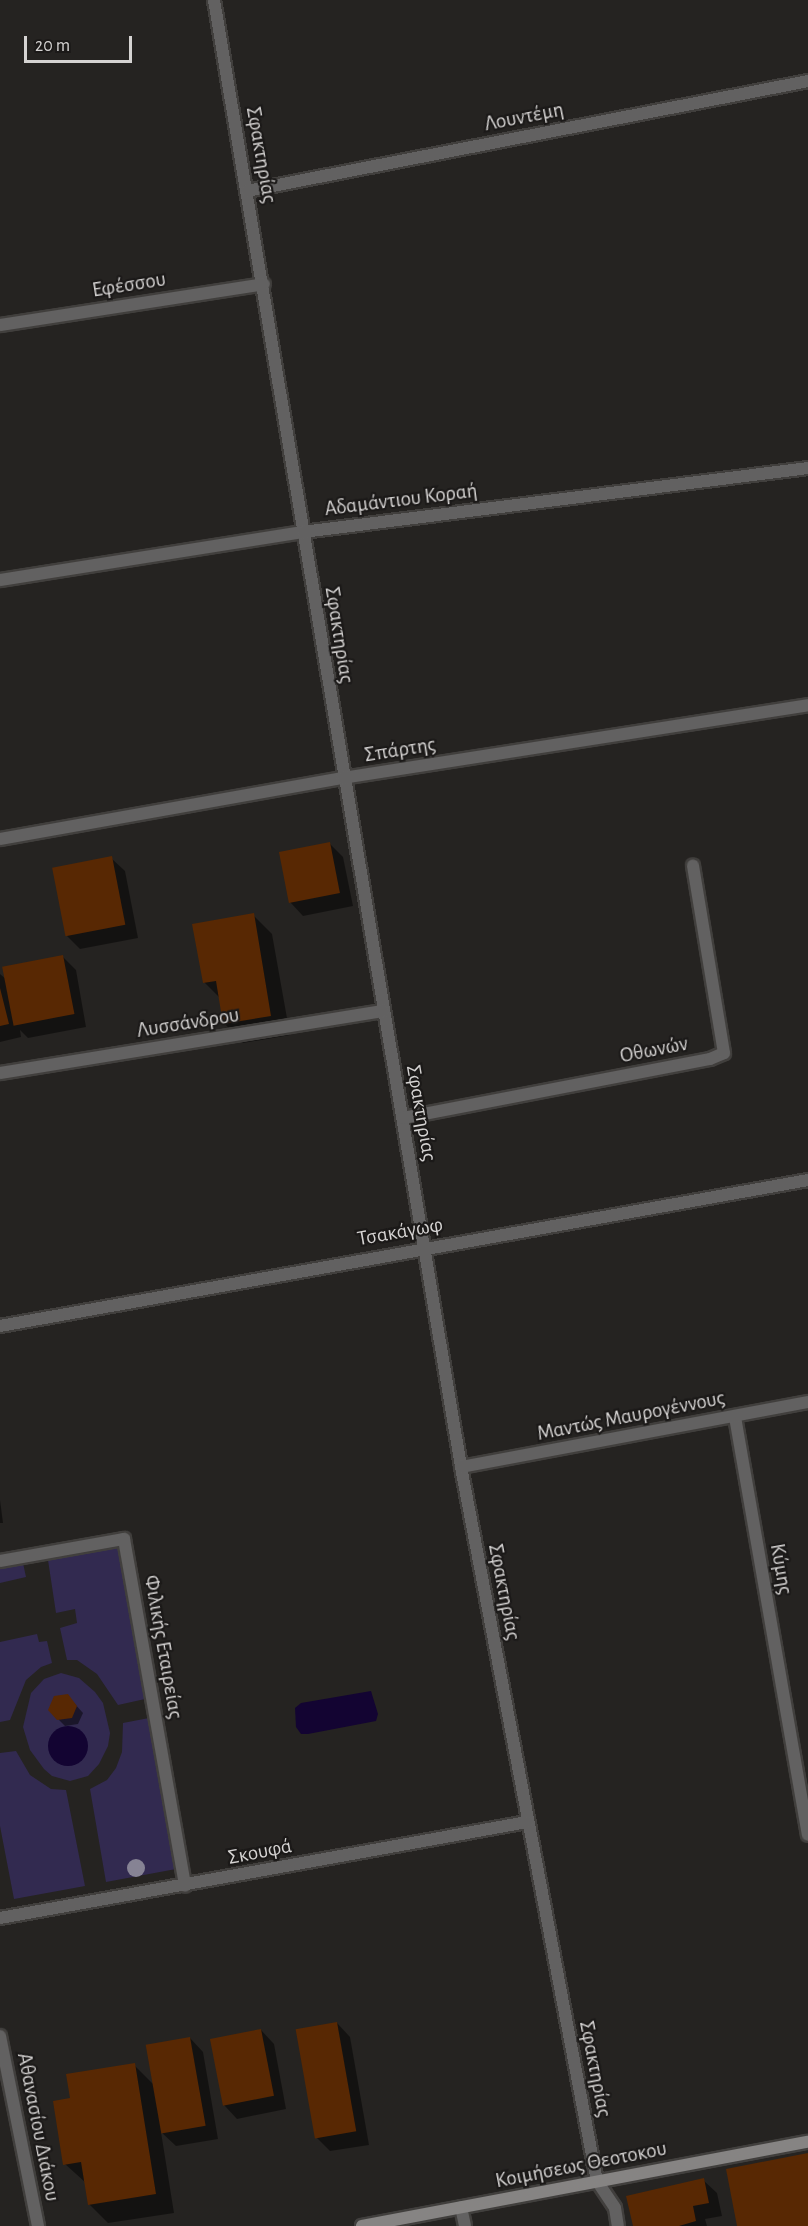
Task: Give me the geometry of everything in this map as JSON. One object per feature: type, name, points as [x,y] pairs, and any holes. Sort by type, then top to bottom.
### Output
[{"type":"street","name":"Σφακτηρίας","points":[[214,0],[264,284],[382,1011],[403,1118],[461,1467],[597,2181],[615,2208],[618,2226]]},
{"type":"street","name":"Λουντέμη","points":[[247,191],[808,81]]},
{"type":"street","name":"Εφέσσου","points":[[0,325],[264,284]]},
{"type":"street","name":"Αδαμάντιου Κοραή","points":[[0,580],[303,532],[808,468]]},
{"type":"street","name":"Σπάρτης","points":[[0,839],[343,778],[808,705]]},
{"type":"street","name":"Οθωνών","points":[[403,1118],[710,1059],[724,1053],[693,866]]},
{"type":"street","name":"Λυσσάνδρου","points":[[0,1073],[382,1011]]},
{"type":"street","name":"Τσακάγωφ","points":[[0,1326],[425,1247],[808,1180]]},
{"type":"street","name":"Μαντώς Μαυρογέννους","points":[[461,1467],[808,1402]]},
{"type":"street","name":"Κύμης","points":[[735,1417],[808,1835]]},
{"type":"street","name":"Φιλικής Εταιρείας","points":[[0,1561],[124,1539],[185,1886]]},
{"type":"street","name":"Σκουφά","points":[[0,1918],[185,1886],[527,1821]]},
{"type":"street","name":"Αθανασίου Διάκου","points":[[0,2036],[38,2226]]},
{"type":"street","name":"Κοιμήσεως Θεοτοκου","points":[[362,2226],[808,2142]]},
{"type":"street","points":[[461,2207],[465,2226]]},
{"type":"shaded area","points":[[118,1546],[145,1699],[118,1705],[97,1674],[77,1660],[67,1660],[60,1628],[77,1623],[75,1609],[56,1613],[48,1560]]},
{"type":"shaded area","points":[[23,1563],[26,1577],[0,1583],[0,1568]]},
{"type":"shaded area","points":[[37,1634],[39,1642],[47,1641],[52,1663],[41,1667],[26,1680],[10,1720],[0,1722],[0,1642]]},
{"type":"shaded area","points":[[61,1673],[79,1678],[95,1692],[103,1703],[110,1733],[108,1746],[99,1764],[88,1776],[70,1781],[52,1776],[44,1769],[30,1750],[23,1727],[31,1693],[44,1679]]},
{"type":"shaded area","points":[[371,1691],[378,1714],[376,1721],[308,1734],[301,1734],[296,1727],[295,1708],[301,1703]]},
{"type":"shaded area","points":[[149,1718],[176,1869],[106,1882],[90,1789],[107,1780],[116,1768],[122,1752],[123,1723]]},
{"type":"shaded area","points":[[68,1726],[82,1732],[88,1746],[82,1760],[68,1766],[54,1760],[48,1746],[54,1732]]},
{"type":"shaded area","points":[[16,1751],[30,1775],[51,1789],[66,1790],[85,1886],[14,1899],[0,1826],[0,1753]]},
{"type":"building","points":[[330,842],[340,893],[289,903],[279,852]]},
{"type":"building","points":[[112,856],[125,925],[65,936],[52,868]]},
{"type":"building","points":[[254,913],[271,1016],[223,1024],[216,981],[203,983],[192,924]]},
{"type":"building","points":[[63,955],[74,1014],[14,1026],[2,967]]},
{"type":"building","points":[[0,988],[9,1024],[0,1026]]},
{"type":"building","points":[[68,1694],[77,1706],[72,1718],[57,1720],[48,1710],[54,1696]]},
{"type":"building","points":[[337,2022],[356,2131],[315,2139],[296,2029]]},
{"type":"building","points":[[261,2029],[274,2096],[223,2106],[210,2039]]},
{"type":"building","points":[[190,2037],[206,2126],[161,2133],[146,2045]]},
{"type":"building","points":[[135,2063],[156,2194],[88,2205],[81,2162],[63,2165],[53,2101],[70,2098],[66,2074]]},
{"type":"building","points":[[808,2153],[808,2226],[737,2226],[726,2169]]},
{"type":"building","points":[[704,2178],[709,2203],[693,2206],[696,2221],[679,2226],[633,2226],[626,2196]]}]
